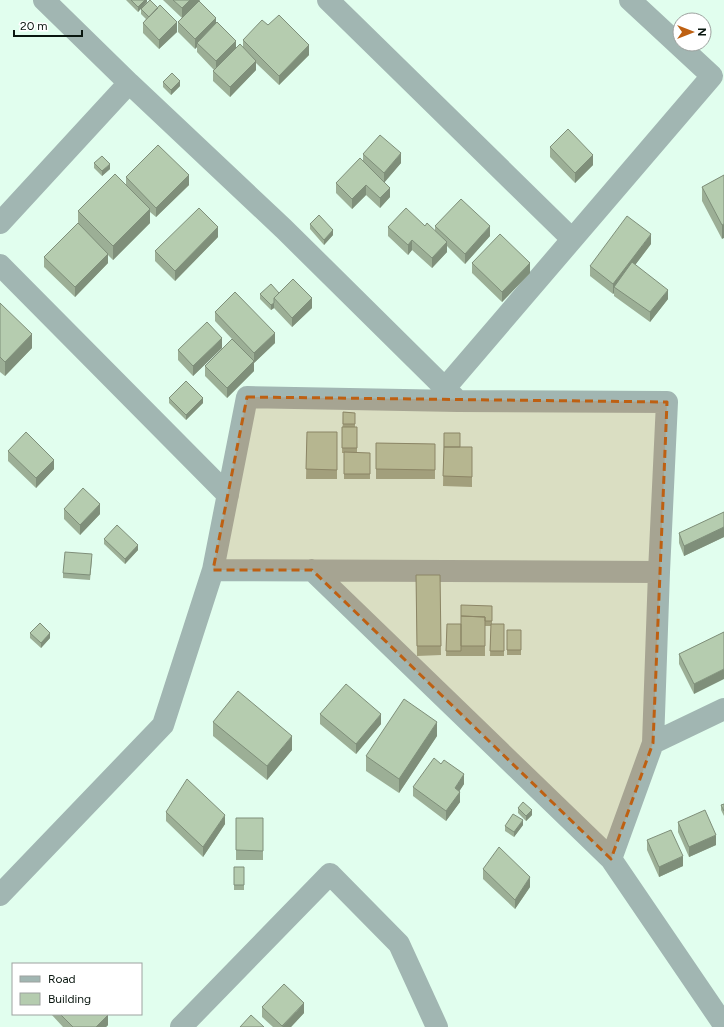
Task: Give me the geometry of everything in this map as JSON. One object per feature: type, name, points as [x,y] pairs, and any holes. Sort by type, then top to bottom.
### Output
[{"type":"street","points":[[328,0],[572,239]]},
{"type":"street","points":[[452,395],[572,239],[718,80],[630,0]]},
{"type":"street","points":[[56,4],[129,82],[284,229],[452,395]]},
{"type":"street","points":[[0,223],[129,82]]},
{"type":"street","points":[[0,265],[228,495]]},
{"type":"street","points":[[0,895],[163,725],[213,570],[247,397],[452,395],[667,402],[653,743],[611,859]]},
{"type":"street","points":[[213,570],[659,572]]},
{"type":"street","points":[[312,570],[611,859],[724,1025]]},
{"type":"street","points":[[653,743],[724,709]]},
{"type":"street","points":[[181,1027],[330,874],[399,944],[437,1027]]},
{"type":"highlighted area","points":[[247,397],[667,402],[653,743],[611,859],[312,570],[213,570]]},
{"type":"building","points":[[131,0],[145,0],[138,7]]},
{"type":"building","points":[[150,0],[158,8],[149,17],[141,9]]},
{"type":"building","points":[[173,0],[190,0],[182,8]]},
{"type":"building","points":[[199,1],[216,18],[195,39],[178,22]]},
{"type":"building","points":[[160,5],[177,22],[159,40],[143,23]]},
{"type":"building","points":[[279,15],[309,45],[279,76],[243,40],[262,20],[268,25]]},
{"type":"building","points":[[217,22],[236,41],[216,61],[197,43]]},
{"type":"building","points":[[240,44],[256,61],[230,87],[213,71]]},
{"type":"building","points":[[172,73],[180,81],[171,90],[163,82]]},
{"type":"building","points":[[568,129],[593,155],[575,173],[550,147]]},
{"type":"building","points":[[380,135],[401,153],[384,173],[363,154]]},
{"type":"building","points":[[158,145],[189,175],[156,208],[126,177]]},
{"type":"building","points":[[102,156],[110,164],[102,171],[94,163]]},
{"type":"building","points":[[360,158],[390,188],[380,198],[366,185],[352,199],[336,183]]},
{"type":"building","points":[[115,174],[150,209],[113,246],[78,211]]},
{"type":"building","points":[[724,175],[724,224],[722,225],[702,187]]},
{"type":"building","points":[[461,199],[490,226],[465,254],[435,226]]},
{"type":"building","points":[[199,208],[218,227],[175,271],[155,251]]},
{"type":"building","points":[[406,208],[425,226],[427,223],[447,242],[432,258],[412,240],[408,245],[388,227]]},
{"type":"building","points":[[319,215],[333,230],[324,240],[310,224]]},
{"type":"building","points":[[627,216],[651,234],[613,284],[590,266]]},
{"type":"building","points":[[78,223],[108,254],[75,287],[44,257]]},
{"type":"building","points":[[500,234],[530,263],[502,292],[472,263]]},
{"type":"building","points":[[632,262],[668,290],[650,312],[614,287]]},
{"type":"building","points":[[293,279],[312,298],[292,318],[274,298]]},
{"type":"building","points":[[271,284],[279,293],[274,298],[274,303],[271,305],[260,294]]},
{"type":"building","points":[[235,292],[275,333],[254,353],[215,312]]},
{"type":"building","points":[[0,303],[32,334],[5,362],[0,357]]},
{"type":"building","points":[[207,322],[222,338],[193,366],[178,350]]},
{"type":"building","points":[[232,339],[254,361],[227,388],[205,366]]},
{"type":"building","points":[[186,381],[203,398],[186,415],[169,398]]},
{"type":"building","points":[[343,412],[355,413],[355,424],[343,424]]},
{"type":"building","points":[[342,427],[357,427],[357,448],[342,448]]},
{"type":"building","points":[[26,432],[54,460],[36,478],[8,451]]},
{"type":"building","points":[[307,432],[337,432],[337,470],[306,469]]},
{"type":"building","points":[[444,433],[460,433],[460,447],[444,447]]},
{"type":"building","points":[[376,443],[435,444],[435,470],[376,469]]},
{"type":"building","points":[[444,447],[472,447],[472,477],[443,476]]},
{"type":"building","points":[[344,452],[370,453],[370,474],[344,474]]},
{"type":"building","points":[[83,488],[100,504],[80,525],[64,509]]},
{"type":"building","points":[[724,512],[724,527],[684,546],[679,533]]},
{"type":"building","points":[[117,525],[138,545],[125,559],[104,539]]},
{"type":"building","points":[[65,552],[92,554],[90,575],[63,573]]},
{"type":"building","points":[[416,575],[440,575],[441,646],[417,646]]},
{"type":"building","points":[[461,605],[492,606],[492,621],[485,621],[485,617],[461,616]]},
{"type":"building","points":[[461,616],[485,617],[485,646],[461,646]]},
{"type":"building","points":[[40,623],[50,633],[41,643],[30,633]]},
{"type":"building","points":[[447,624],[461,624],[461,651],[446,651]]},
{"type":"building","points":[[491,624],[504,624],[504,651],[490,651]]},
{"type":"building","points":[[507,630],[521,630],[521,650],[507,650]]},
{"type":"building","points":[[724,632],[724,669],[694,684],[679,654]]},
{"type":"building","points":[[346,684],[381,714],[356,744],[320,714]]},
{"type":"building","points":[[238,691],[292,736],[267,766],[213,722]]},
{"type":"building","points":[[404,699],[437,722],[399,779],[366,756]]},
{"type":"building","points":[[434,758],[441,764],[444,760],[464,774],[455,788],[460,792],[446,811],[413,787]]},
{"type":"building","points":[[187,779],[225,815],[203,847],[166,812]]},
{"type":"building","points":[[523,802],[532,810],[526,816],[518,808]]},
{"type":"building","points":[[724,804],[724,811],[721,805]]},
{"type":"building","points":[[705,810],[716,835],[689,847],[678,822]]},
{"type":"building","points":[[513,814],[523,820],[514,832],[505,826]]},
{"type":"building","points":[[236,818],[263,818],[263,851],[236,850]]},
{"type":"building","points":[[671,830],[683,856],[659,867],[647,840]]},
{"type":"building","points":[[499,847],[530,877],[515,900],[483,869]]},
{"type":"building","points":[[234,867],[244,867],[244,885],[234,885]]},
{"type":"building","points":[[284,984],[304,1003],[282,1026],[262,1007]]},
{"type":"building","points":[[61,1015],[108,1015],[96,1027],[73,1027]]},
{"type":"building","points":[[251,1015],[264,1027],[240,1027]]}]
